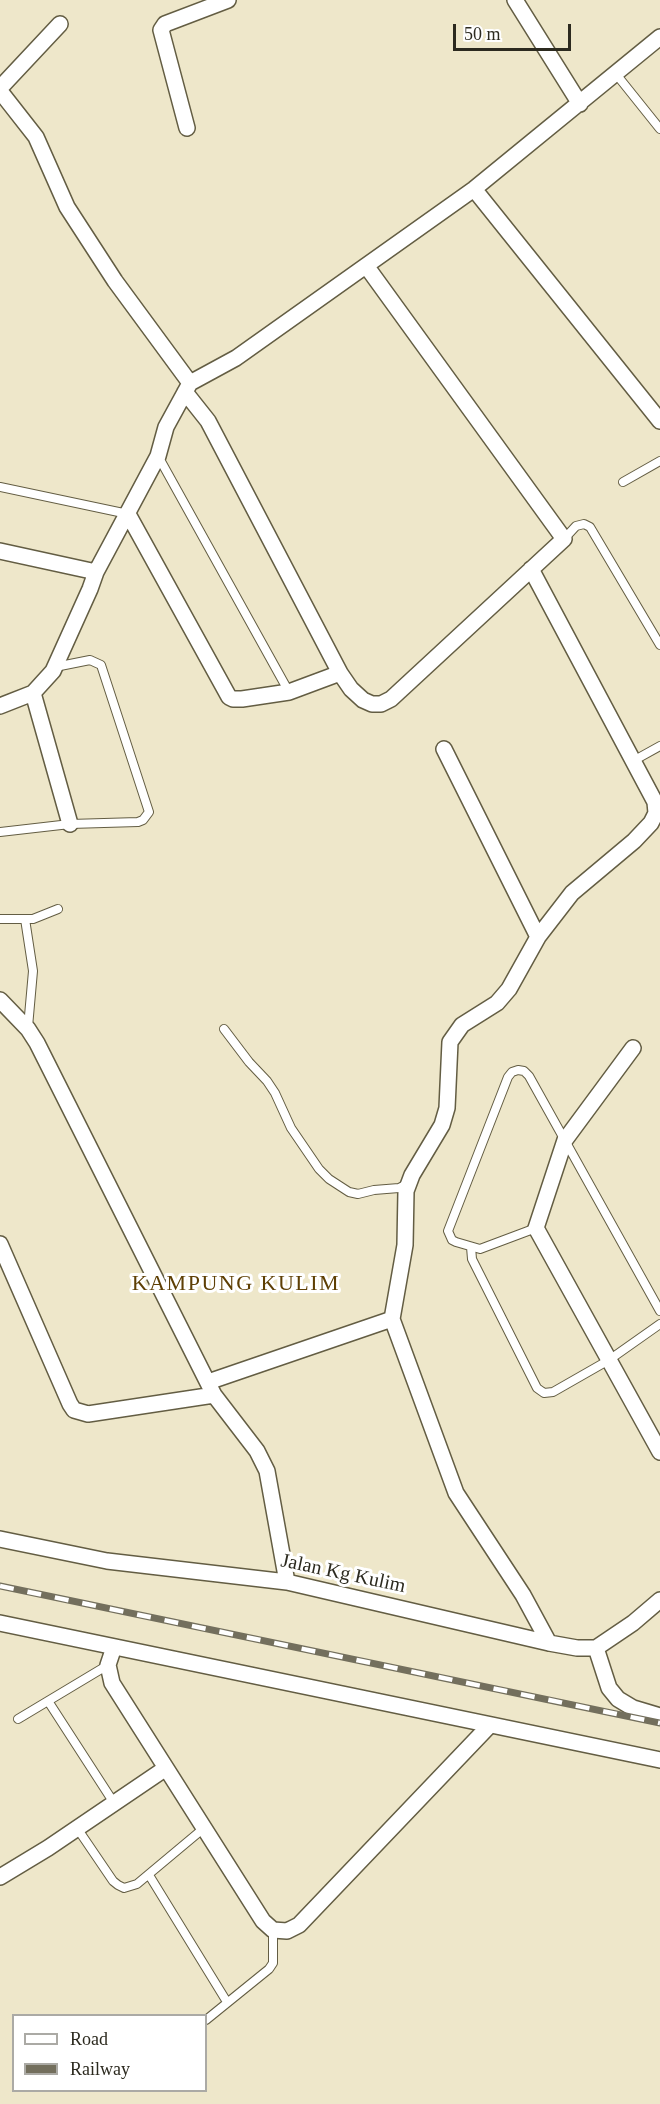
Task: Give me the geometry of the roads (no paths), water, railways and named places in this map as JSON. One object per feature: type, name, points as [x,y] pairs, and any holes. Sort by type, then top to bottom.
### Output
[{"type":"street","points":[[187,128],[161,30],[165,24],[228,0]]},
{"type":"street","points":[[515,0],[580,104]]},
{"type":"street","points":[[60,24],[0,90],[36,137],[73,217],[208,421],[340,673],[351,689],[363,700],[372,704],[381,704],[391,699],[564,539],[367,267]]},
{"type":"street","points":[[0,706],[33,693],[55,667],[96,572],[158,456],[166,427],[187,387],[236,358],[474,189],[660,37]]},
{"type":"street","points":[[474,189],[660,421]]},
{"type":"street","points":[[128,514],[229,697],[242,699],[289,692],[340,673]]},
{"type":"street","points":[[0,552],[96,572]]},
{"type":"street","points":[[531,569],[655,802],[656,813],[651,823],[634,841],[572,893],[538,937],[509,989],[497,1003],[462,1025],[450,1042],[447,1108],[442,1125],[412,1174],[406,1191],[405,1245],[392,1319],[456,1493],[523,1595],[549,1643]]},
{"type":"street","points":[[33,693],[70,824]]},
{"type":"street","points":[[444,749],[538,937]]},
{"type":"street","points":[[0,1000],[28,1029],[37,1043],[211,1389],[257,1451],[267,1471],[286,1582]]},
{"type":"street","points":[[633,1048],[565,1140],[536,1228],[660,1452]]},
{"type":"street","points":[[0,1244],[70,1404],[74,1410],[88,1414],[211,1389],[392,1319]]},
{"type":"street","name":"Jalan Kg Kulim","points":[[0,1539],[106,1561],[286,1582],[549,1643],[577,1648],[596,1648]]},
{"type":"street","points":[[660,1600],[633,1623],[596,1648],[609,1688],[618,1699],[633,1708],[660,1716]]},
{"type":"street","points":[[0,1623],[660,1760]]},
{"type":"street","points":[[114,1647],[108,1665],[112,1683],[263,1921],[273,1930],[287,1931],[299,1925],[489,1726]]},
{"type":"street","points":[[0,1877],[166,1768]]},
{"type":"lane","points":[[616,74],[660,129]]},
{"type":"lane","points":[[158,456],[289,692]]},
{"type":"lane","points":[[623,482],[660,461]]},
{"type":"lane","points":[[0,487],[128,514]]},
{"type":"lane","points":[[564,539],[576,526],[584,524],[590,526],[660,645]]},
{"type":"lane","points":[[0,832],[70,824],[138,822],[143,820],[149,812],[101,665],[90,660],[55,667]]},
{"type":"lane","points":[[633,761],[660,746]]},
{"type":"lane","points":[[0,919],[33,919],[58,909]]},
{"type":"lane","points":[[25,919],[33,971],[28,1029]]},
{"type":"lane","points":[[224,1029],[267,1081],[291,1128],[319,1169],[329,1179],[349,1192],[358,1194],[399,1188],[409,1183]]},
{"type":"lane","points":[[536,1228],[480,1249],[452,1240],[448,1232],[508,1077],[512,1072],[518,1070],[524,1071],[529,1076],[660,1311]]},
{"type":"lane","points":[[471,1247],[472,1259],[540,1391],[553,1392],[609,1360],[660,1324]]},
{"type":"lane","points":[[18,1719],[108,1665]]},
{"type":"lane","points":[[48,1701],[114,1803]]},
{"type":"lane","points":[[77,1828],[118,1886],[131,1887],[149,1875],[204,1828]]},
{"type":"lane","points":[[149,1875],[227,2002]]},
{"type":"lane","points":[[207,2019],[269,1969],[273,1959],[273,1930]]},
{"type":"railway","points":[[0,1586],[660,1723]]},
{"type":"district","name":"KAMPUNG KULIM","points":[[236,1284]]}]
